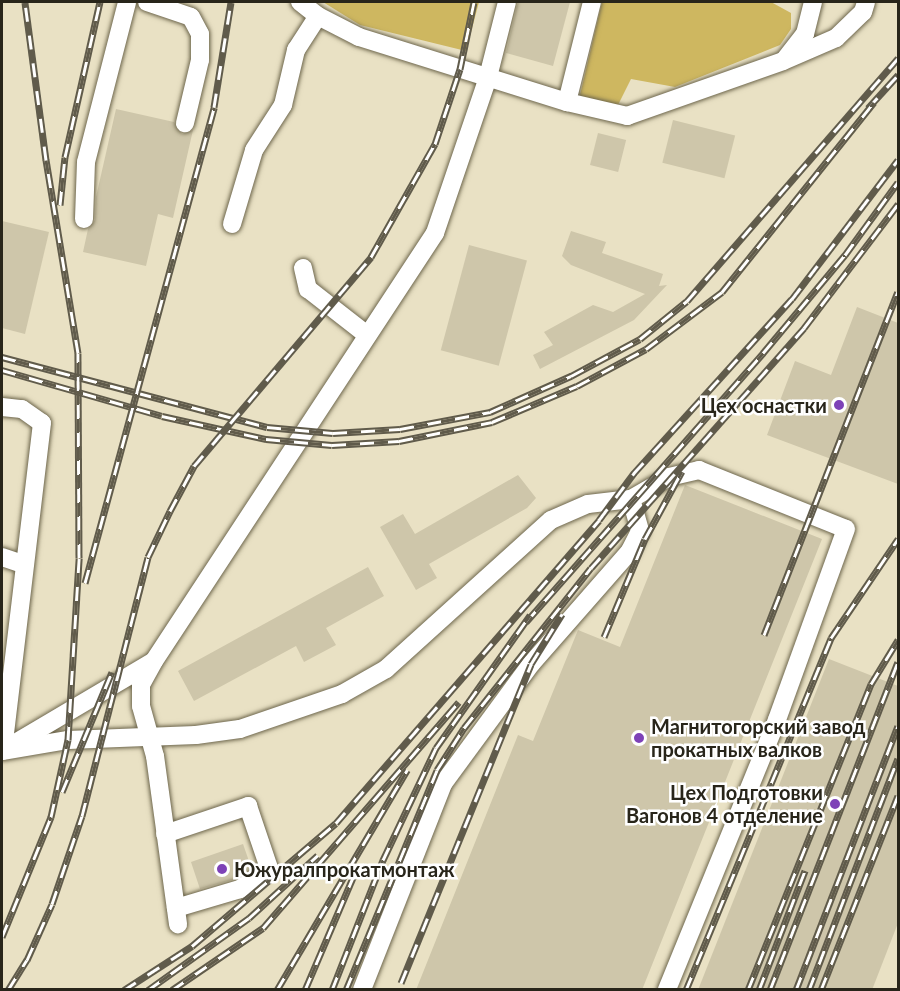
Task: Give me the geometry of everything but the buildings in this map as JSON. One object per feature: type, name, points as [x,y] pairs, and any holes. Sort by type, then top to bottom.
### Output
[{"type":"lane","points":[[84,219],[86,162],[127,2]]},
{"type":"lane","points":[[147,2],[191,17],[200,34],[200,60],[185,123]]},
{"type":"lane","points":[[300,2],[318,16],[359,38],[567,102],[627,116],[783,61],[836,38],[863,12],[866,2]]},
{"type":"lane","points":[[165,834],[248,806],[269,868],[240,889],[177,916],[165,834],[151,738],[141,706],[141,685],[154,661],[435,233],[488,77],[507,2]]},
{"type":"lane","points":[[567,102],[592,2]]},
{"type":"lane","points":[[783,61],[805,34],[813,2]]},
{"type":"lane","points":[[232,224],[254,150],[283,105],[296,50],[318,16]]},
{"type":"lane","points":[[303,268],[308,289],[368,335]]},
{"type":"lane","points":[[2,407],[21,409],[42,423],[22,564],[2,751]]},
{"type":"lane","points":[[2,751],[68,740],[151,738],[240,729],[342,694],[386,669],[551,520],[588,504],[631,499],[669,477],[699,470],[846,529],[777,720],[667,990]]},
{"type":"lane","points":[[362,990],[443,784],[531,664],[630,551],[640,531],[631,499]]},
{"type":"lane","points":[[2,557],[22,564]]},
{"type":"lane","points":[[2,751],[154,661]]},
{"type":"shaded area","points":[[323,2],[479,2],[466,51],[360,25]]},
{"type":"shaded area","points":[[602,2],[771,2],[791,13],[791,29],[780,45],[675,87],[631,79],[617,107],[588,101],[580,95]]},
{"type":"railway","points":[[2,937],[51,817],[68,740],[79,558],[78,353],[46,160],[25,2]]},
{"type":"railway","points":[[60,205],[65,157],[100,2]]},
{"type":"railway","points":[[85,583],[214,107],[231,2]]},
{"type":"railway","points":[[8,990],[27,960],[52,904],[82,816],[148,557],[194,466],[371,257],[435,144],[460,69],[474,2]]},
{"type":"railway","points":[[2,357],[267,427],[333,433],[400,429],[490,412],[571,376],[640,339],[687,301],[898,58]]},
{"type":"railway","points":[[868,108],[898,75]]},
{"type":"railway","points":[[2,370],[162,416],[266,439],[332,445],[399,441],[492,422],[577,386],[646,349],[722,292],[874,102]]},
{"type":"railway","points":[[124,990],[192,946],[336,823],[599,520],[634,473],[792,299],[898,160]]},
{"type":"railway","points":[[526,622],[763,353],[845,255],[898,182]]},
{"type":"railway","points":[[346,990],[437,770],[464,728],[591,568],[804,328],[898,204]]},
{"type":"railway","points":[[764,635],[898,292]]},
{"type":"railway","points":[[604,637],[645,539],[682,471]]},
{"type":"railway","points":[[686,990],[831,638],[898,539]]},
{"type":"railway","points":[[401,983],[531,664],[562,614]]},
{"type":"railway","points":[[332,990],[383,860],[436,748],[530,615]]},
{"type":"railway","points":[[748,990],[871,684],[898,640]]},
{"type":"railway","points":[[770,990],[898,662]]},
{"type":"railway","points":[[62,792],[112,672]]},
{"type":"railway","points":[[172,990],[263,928],[459,702]]},
{"type":"railway","points":[[796,990],[898,726]]},
{"type":"railway","points":[[809,990],[898,758]]},
{"type":"railway","points":[[277,990],[407,770]]},
{"type":"railway","points":[[821,990],[898,796]]},
{"type":"railway","points":[[148,990],[249,918],[318,855]]},
{"type":"railway","points":[[305,990],[358,866]]},
{"type":"railway","points":[[759,990],[805,871]]},
{"type":"place","name":"Цех оснастки","points":[[839,405]]},
{"type":"place","name":"Магнитогорский завод прокатных валков","points":[[639,738]]},
{"type":"place","name":"Цех Подготовки Вагонов 4 отделение","points":[[835,804]]},
{"type":"place","name":"Южуралпрокатмонтаж","points":[[222,869]]}]
